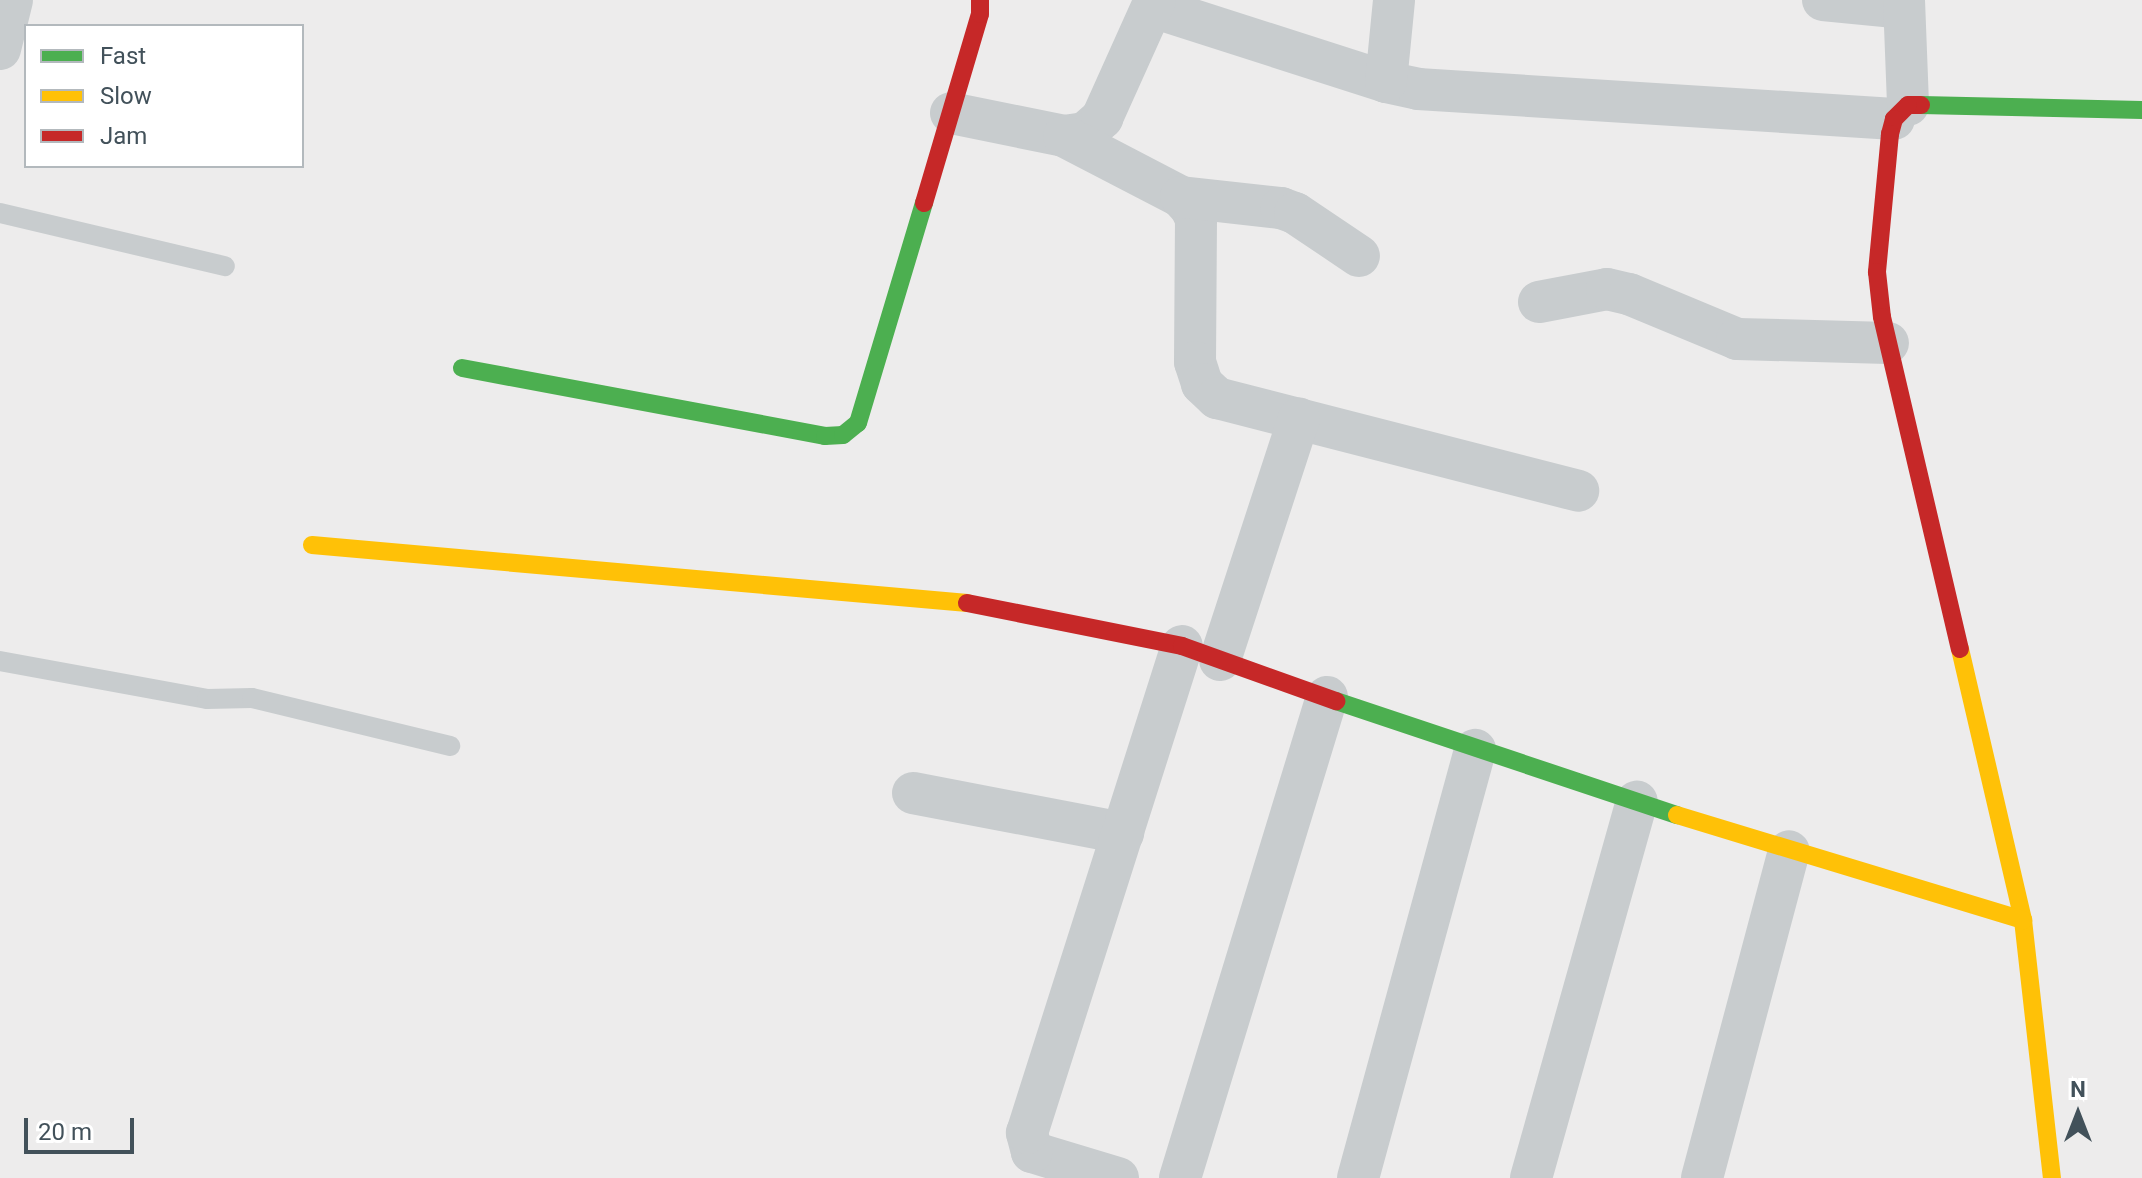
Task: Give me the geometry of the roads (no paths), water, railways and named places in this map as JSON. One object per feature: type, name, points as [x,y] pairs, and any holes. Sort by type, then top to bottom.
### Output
[{"type":"street","points":[[0,49],[12,0]]},
{"type":"street","points":[[462,368],[825,436],[843,435],[858,423],[980,14],[980,0]]},
{"type":"street","points":[[1064,136],[1085,133],[1102,118],[1156,0]]},
{"type":"street","points":[[1156,0],[1162,10],[1386,82],[1443,92],[1901,112],[2142,110]]},
{"type":"street","points":[[1386,82],[1394,0]]},
{"type":"street","points":[[1823,0],[1904,4],[1901,112],[1877,272],[1888,343],[2023,920],[2052,1178]]},
{"type":"street","points":[[951,113],[1064,136],[1181,197],[1281,208],[1295,213],[1359,256]]},
{"type":"street","points":[[1181,197],[1196,219],[1195,362],[1202,384],[1217,398],[1578,491]]},
{"type":"street","points":[[1539,302],[1607,289],[1629,294],[1737,339],[1888,343]]},
{"type":"street","points":[[1118,1178],[1032,1152],[1027,1133],[1123,833],[1299,419]]},
{"type":"street","points":[[312,545],[984,605],[1201,653],[1475,750],[1789,851],[2023,920]]},
{"type":"street","points":[[1180,1178],[1327,697]]},
{"type":"street","points":[[1358,1178],[1475,750]]},
{"type":"street","points":[[913,793],[1123,833]]},
{"type":"street","points":[[1531,1178],[1637,802]]},
{"type":"street","points":[[1702,1178],[1789,851]]},
{"type":"lane","points":[[0,213],[225,266]]},
{"type":"lane","points":[[0,661],[207,699],[252,698],[450,746]]}]
